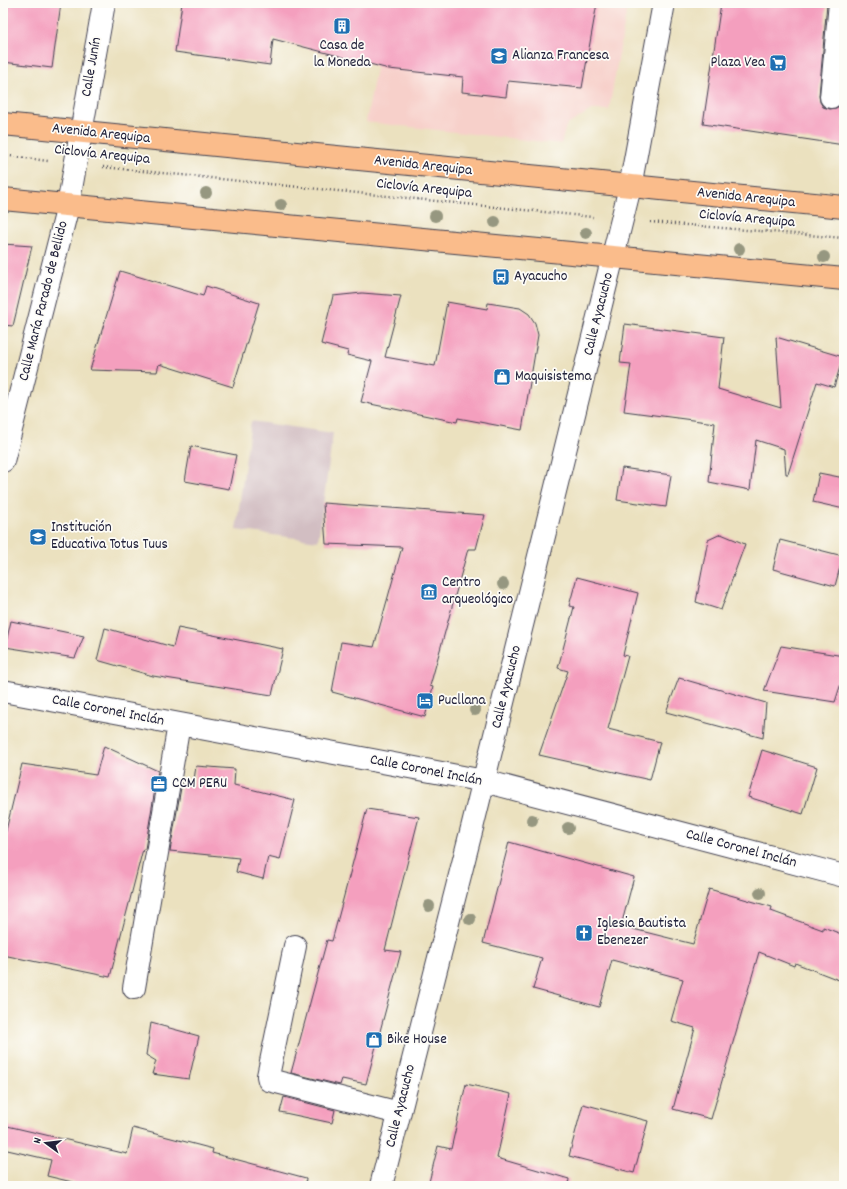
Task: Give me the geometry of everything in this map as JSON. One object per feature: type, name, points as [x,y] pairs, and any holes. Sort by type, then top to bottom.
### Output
[{"type":"main road","name":"Avenida Arequipa","points":[[3,124],[844,208]]},
{"type":"main road","points":[[3,199],[844,279]]},
{"type":"street","name":"Calle Junín","points":[[75,164],[104,3]]},
{"type":"street","name":"Calle Ayacucho","points":[[382,1186],[399,1113],[484,781],[630,187],[664,3]]},
{"type":"street","points":[[831,97],[840,3]]},
{"type":"street","name":"Calle María Parado de Bellido","points":[[3,461],[68,206],[75,164]]},
{"type":"street","name":"Calle Coronel Inclán","points":[[3,691],[484,781],[844,876]]},
{"type":"street","points":[[134,988],[179,724]]},
{"type":"street","points":[[295,946],[268,1076],[269,1080],[399,1113]]},
{"type":"path","name":"Ciclovía Arequipa","points":[[3,156],[622,220],[844,238]]},
{"type":"shaded area","name":"Alianza Francesa","points":[[388,3],[628,3],[609,110],[591,110],[566,126],[561,144],[366,122]]},
{"type":"shaded area","points":[[251,421],[333,433],[318,541],[236,530]]},
{"type":"building","points":[[3,3],[61,3],[52,68],[3,62]]},
{"type":"building","points":[[182,3],[597,3],[582,88],[508,81],[506,97],[462,92],[463,77],[389,69],[273,39],[270,65],[175,52]]},
{"type":"building","name":"Plaza Vea","points":[[721,3],[827,3],[819,96],[823,107],[830,109],[841,105],[844,92],[844,145],[703,124]]},
{"type":"building","points":[[3,244],[32,246],[13,326],[3,325]]},
{"type":"building","points":[[120,271],[203,296],[206,286],[259,303],[233,387],[159,364],[157,372],[90,370]]},
{"type":"building","points":[[362,293],[401,296],[385,357],[435,366],[447,302],[487,309],[488,303],[520,308],[529,314],[535,323],[538,335],[522,430],[458,418],[457,422],[361,402],[372,361],[347,355],[348,351],[321,344],[333,296]]},
{"type":"building","points":[[625,324],[724,337],[718,389],[781,408],[776,337],[843,357],[834,387],[817,382],[788,474],[786,474],[784,449],[756,440],[750,490],[709,482],[715,423],[624,411],[631,364],[620,363]]},
{"type":"building","points":[[191,446],[236,455],[229,489],[185,481]]},
{"type":"building","points":[[622,468],[671,475],[666,507],[617,500]]},
{"type":"building","points":[[819,473],[844,478],[844,509],[813,502]]},
{"type":"building","points":[[323,503],[485,515],[476,549],[468,549],[430,686],[433,687],[425,717],[332,692],[341,642],[374,647],[402,547],[326,544]]},
{"type":"building","points":[[721,534],[745,544],[721,610],[696,602],[708,540]]},
{"type":"building","points":[[780,540],[843,556],[835,586],[773,569]]},
{"type":"building","points":[[577,577],[638,593],[623,655],[628,656],[608,729],[660,742],[650,780],[539,755],[568,671],[558,668],[574,607],[569,606]]},
{"type":"building","points":[[11,621],[84,636],[75,658],[5,647]]},
{"type":"building","points":[[105,628],[173,647],[178,628],[283,649],[272,695],[153,676],[97,660]]},
{"type":"building","points":[[781,646],[844,656],[844,674],[835,702],[764,691]]},
{"type":"building","points":[[679,678],[766,703],[763,738],[666,712]]},
{"type":"building","points":[[104,746],[158,771],[145,849],[143,849],[110,977],[3,955],[3,843],[22,764],[96,775]]},
{"type":"building","points":[[762,750],[817,767],[803,814],[748,797]]},
{"type":"building","points":[[196,766],[235,769],[234,785],[295,800],[280,860],[268,857],[263,879],[236,872],[239,858],[170,851],[182,782],[193,787]]},
{"type":"building","points":[[367,809],[419,817],[385,950],[401,952],[366,1084],[342,1079],[340,1085],[291,1073],[327,940],[332,941]]},
{"type":"building","points":[[509,842],[634,877],[621,926],[693,944],[709,889],[772,907],[771,911],[823,930],[823,927],[844,935],[844,982],[795,963],[794,966],[759,952],[711,1119],[673,1109],[695,1028],[671,1021],[683,979],[612,960],[599,1007],[533,989],[542,958],[483,943]]},
{"type":"building","points":[[151,1023],[199,1036],[189,1079],[152,1074],[156,1061],[146,1055]]},
{"type":"building","points":[[466,1084],[511,1094],[497,1158],[569,1179],[568,1186],[428,1186],[438,1146],[451,1149]]},
{"type":"building","points":[[284,1097],[335,1110],[332,1123],[280,1112]]},
{"type":"building","points":[[583,1104],[648,1121],[634,1173],[569,1156]]},
{"type":"building","points":[[3,1125],[127,1154],[133,1128],[213,1149],[212,1153],[306,1178],[305,1186],[89,1186],[47,1176],[51,1160],[3,1149]]},
{"type":"place","name":"Casa de la Moneda","points":[[342,26]]},
{"type":"place","name":"Alianza Francesa","points":[[499,56]]},
{"type":"place","name":"Plaza Vea","points":[[778,63]]},
{"type":"place","name":"Ayacucho","points":[[501,277]]},
{"type":"place","name":"Maquisistema","points":[[502,377]]},
{"type":"place","name":"Institución Educativa Totus Tuus","points":[[38,537]]},
{"type":"place","name":"Centro arqueológico","points":[[429,592]]},
{"type":"place","name":"Pucllana","points":[[425,701]]},
{"type":"place","name":"CCM PERU","points":[[159,784]]},
{"type":"place","name":"Iglesia Bautista Ebenezer","points":[[584,933]]},
{"type":"place","name":"Bike House","points":[[374,1040]]}]
